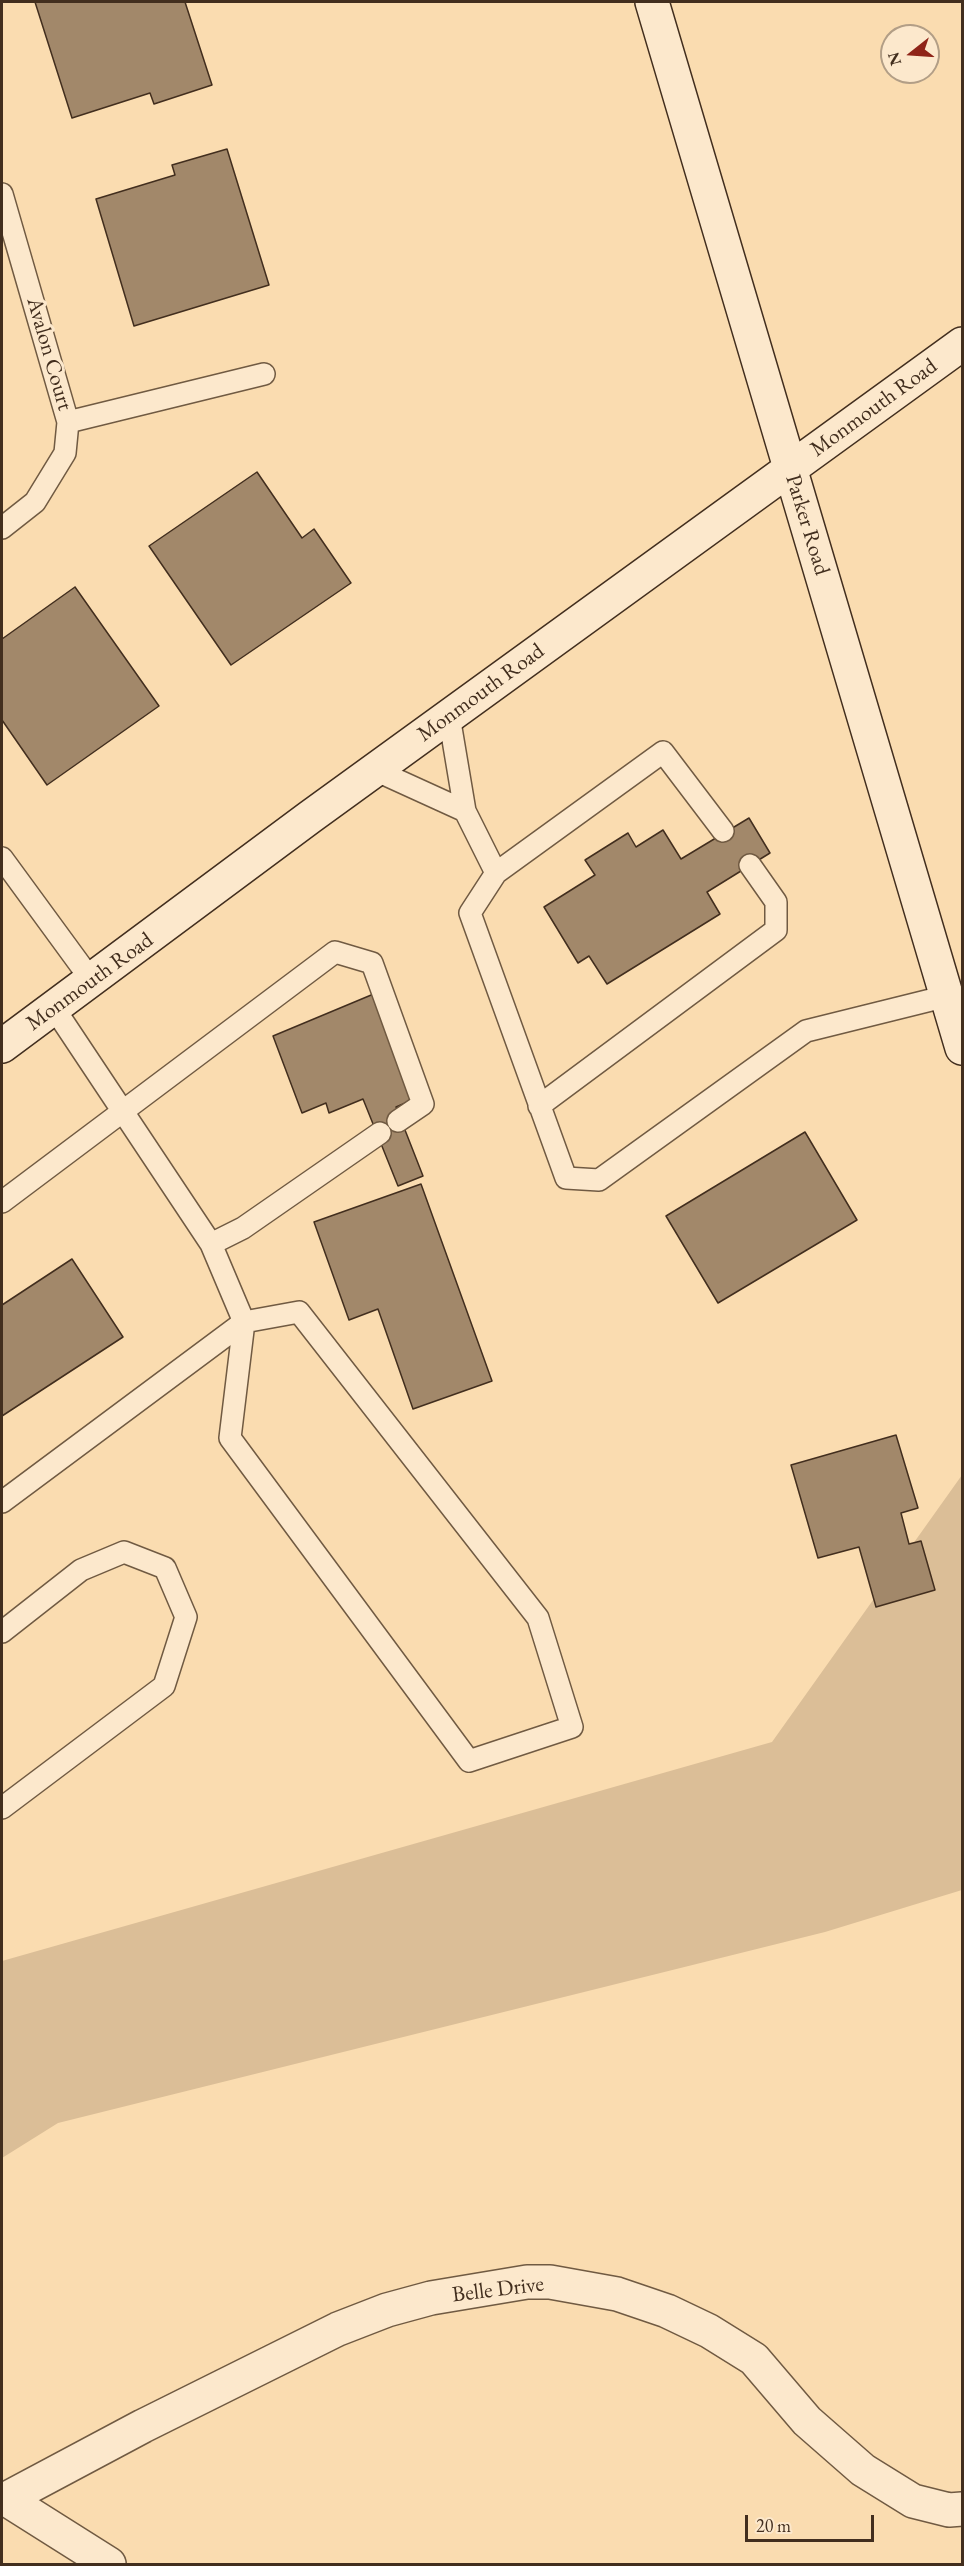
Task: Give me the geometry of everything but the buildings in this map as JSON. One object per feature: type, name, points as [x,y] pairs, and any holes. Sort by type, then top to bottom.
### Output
[{"type":"street","name":"Parker Road","points":[[652,2],[963,1048]]},
{"type":"street","name":"Monmouth Road","points":[[2,1046],[375,770],[963,344]]},
{"type":"street","name":"Belle Drive","points":[[109,2565],[6,2499],[142,2426],[338,2329],[387,2310],[431,2298],[527,2282],[550,2282],[617,2294],[667,2311],[708,2331],[754,2359],[807,2421],[863,2470],[913,2501],[949,2510],[963,2509]]},
{"type":"lane","name":"Avalon Court","points":[[2,194],[68,422],[65,453],[35,502],[2,528]]},
{"type":"lane","points":[[68,422],[264,374]]},
{"type":"lane","points":[[449,716],[465,811],[496,873]]},
{"type":"lane","points":[[723,831],[663,752],[496,873],[470,913],[566,1178],[599,1180],[806,1031],[947,996]]},
{"type":"lane","points":[[375,770],[465,811]]},
{"type":"lane","points":[[2,858],[92,981]]},
{"type":"lane","points":[[539,1106],[776,930],[776,903],[750,865]]},
{"type":"lane","points":[[2,1202],[335,952],[372,963],[423,1104],[398,1121]]},
{"type":"lane","points":[[2,1502],[244,1322],[299,1312],[538,1618],[572,1727],[469,1761],[231,1438],[244,1322],[211,1244],[54,1008]]},
{"type":"lane","points":[[211,1244],[243,1228],[380,1133]]},
{"type":"lane","points":[[2,1632],[81,1570],[124,1552],[165,1568],[186,1617],[164,1686],[2,1808]]},
{"type":"shaded area","points":[[962,1475],[962,1890],[825,1932],[58,2123],[2,2158],[2,1961],[772,1742]]}]
